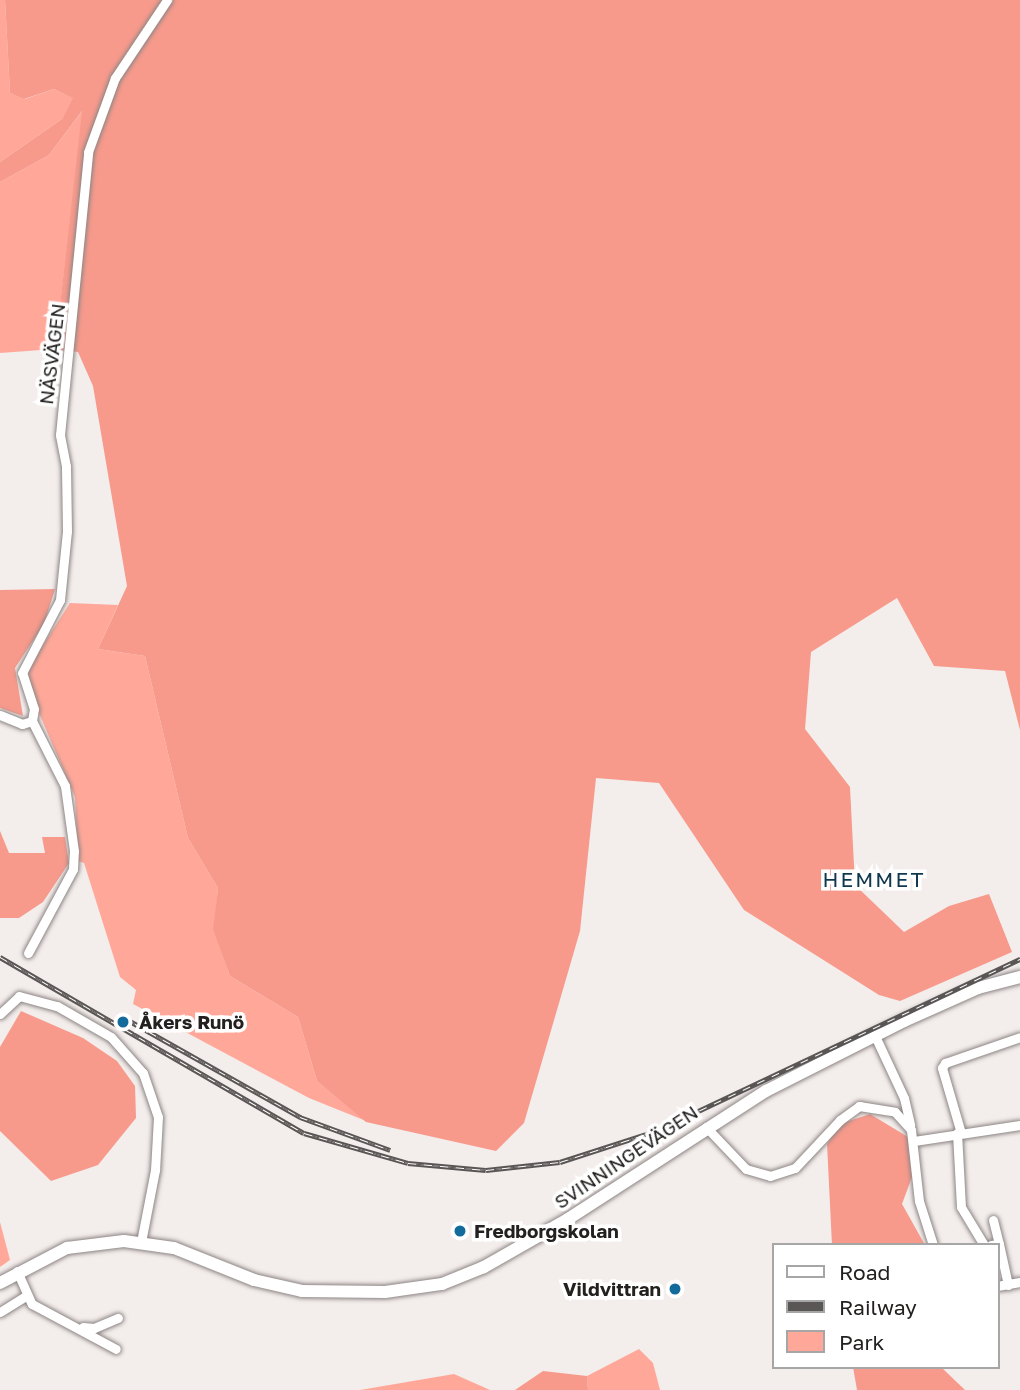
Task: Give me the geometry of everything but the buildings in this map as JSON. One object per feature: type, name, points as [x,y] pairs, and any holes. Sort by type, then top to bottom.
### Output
[{"type":"main road","name":"SVINNINGEVÄGEN","points":[[0,1283],[17,1271],[78,1245],[141,1242],[174,1248],[254,1280],[302,1291],[385,1292],[432,1286],[463,1276],[525,1244],[621,1188],[706,1127],[875,1036],[978,988],[1020,977]]},
{"type":"street","name":"NÄSVÄGEN","points":[[28,953],[72,869],[74,851],[65,786],[32,721],[34,709],[22,673],[50,626],[60,600],[67,490],[60,435],[88,152],[115,78],[167,0]]},
{"type":"street","points":[[0,715],[22,724],[32,721]]},
{"type":"street","points":[[0,1014],[19,996],[51,1004],[111,1037],[143,1073],[158,1117],[155,1170],[141,1242]]},
{"type":"street","points":[[875,1036],[904,1098],[914,1141],[919,1201],[932,1243]]},
{"type":"street","points":[[983,1243],[961,1207],[959,1133],[942,1068],[945,1063],[1020,1037]]},
{"type":"street","points":[[706,1127],[746,1169],[762,1177],[795,1168],[840,1120],[859,1106],[883,1107],[911,1130]]},
{"type":"street","points":[[914,1141],[1020,1125]]},
{"type":"street","points":[[993,1220],[995,1243]]},
{"type":"street","points":[[999,1267],[1002,1285],[1020,1282]]},
{"type":"street","points":[[17,1271],[26,1296],[40,1310],[78,1325],[116,1349]]},
{"type":"street","points":[[0,1312],[26,1296]]},
{"type":"street","points":[[78,1325],[94,1328],[118,1318]]},
{"type":"green space","points":[[0,0],[5,0],[10,93],[25,99],[54,89],[74,98],[62,119],[0,162]]},
{"type":"green space","points":[[83,110],[55,349],[0,353],[0,182],[49,155]]},
{"type":"green space","points":[[70,603],[118,605],[98,649],[145,656],[188,838],[218,888],[214,929],[230,976],[298,1017],[317,1081],[366,1121],[309,1098],[133,1004],[136,990],[120,977],[84,863],[78,861],[75,797],[27,685],[30,665]]},
{"type":"green space","points":[[0,1222],[10,1260],[0,1267]]},
{"type":"green space","points":[[639,1349],[653,1363],[660,1390],[588,1390],[587,1376]]},
{"type":"green space","points":[[454,1374],[490,1390],[360,1390]]},
{"type":"shaded area","points":[[5,0],[1020,0],[1020,730],[1005,671],[934,666],[897,598],[811,652],[805,729],[850,787],[855,885],[904,932],[949,906],[989,894],[1012,952],[900,1001],[879,995],[744,910],[659,783],[596,778],[580,931],[524,1123],[496,1151],[366,1122],[317,1081],[298,1017],[230,976],[213,929],[218,888],[188,838],[145,656],[98,649],[127,586],[93,386],[78,352],[55,349],[82,111],[49,155],[0,182],[0,162],[62,119],[73,98],[54,89],[24,99],[10,93]]},
{"type":"shaded area","points":[[55,589],[44,624],[15,668],[23,716],[0,708],[0,590]]},
{"type":"shaded area","points":[[0,831],[9,853],[45,853],[42,837],[65,837],[69,863],[43,902],[19,918],[0,918]]},
{"type":"shaded area","points":[[21,1011],[83,1038],[117,1061],[135,1086],[136,1118],[98,1165],[51,1181],[0,1131],[0,1047]]},
{"type":"shaded area","points":[[870,1114],[908,1137],[912,1177],[902,1204],[924,1243],[832,1243],[827,1144],[840,1124]]},
{"type":"shaded area","points":[[853,1369],[943,1369],[965,1390],[857,1390]]},
{"type":"shaded area","points":[[543,1371],[587,1376],[588,1390],[515,1390]]},
{"type":"railway","points":[[0,957],[304,1133],[408,1163],[486,1170],[560,1162],[656,1131],[1020,959]]},
{"type":"railway","points":[[121,1016],[300,1117],[390,1150]]},
{"type":"place","name":"Åkers Runö","points":[[123,1022]]},
{"type":"place","name":"Fredborgskolan","points":[[460,1231]]},
{"type":"place","name":"Vildvittran","points":[[675,1289]]},
{"type":"district","name":"HEMMET","points":[[874,879]]}]
